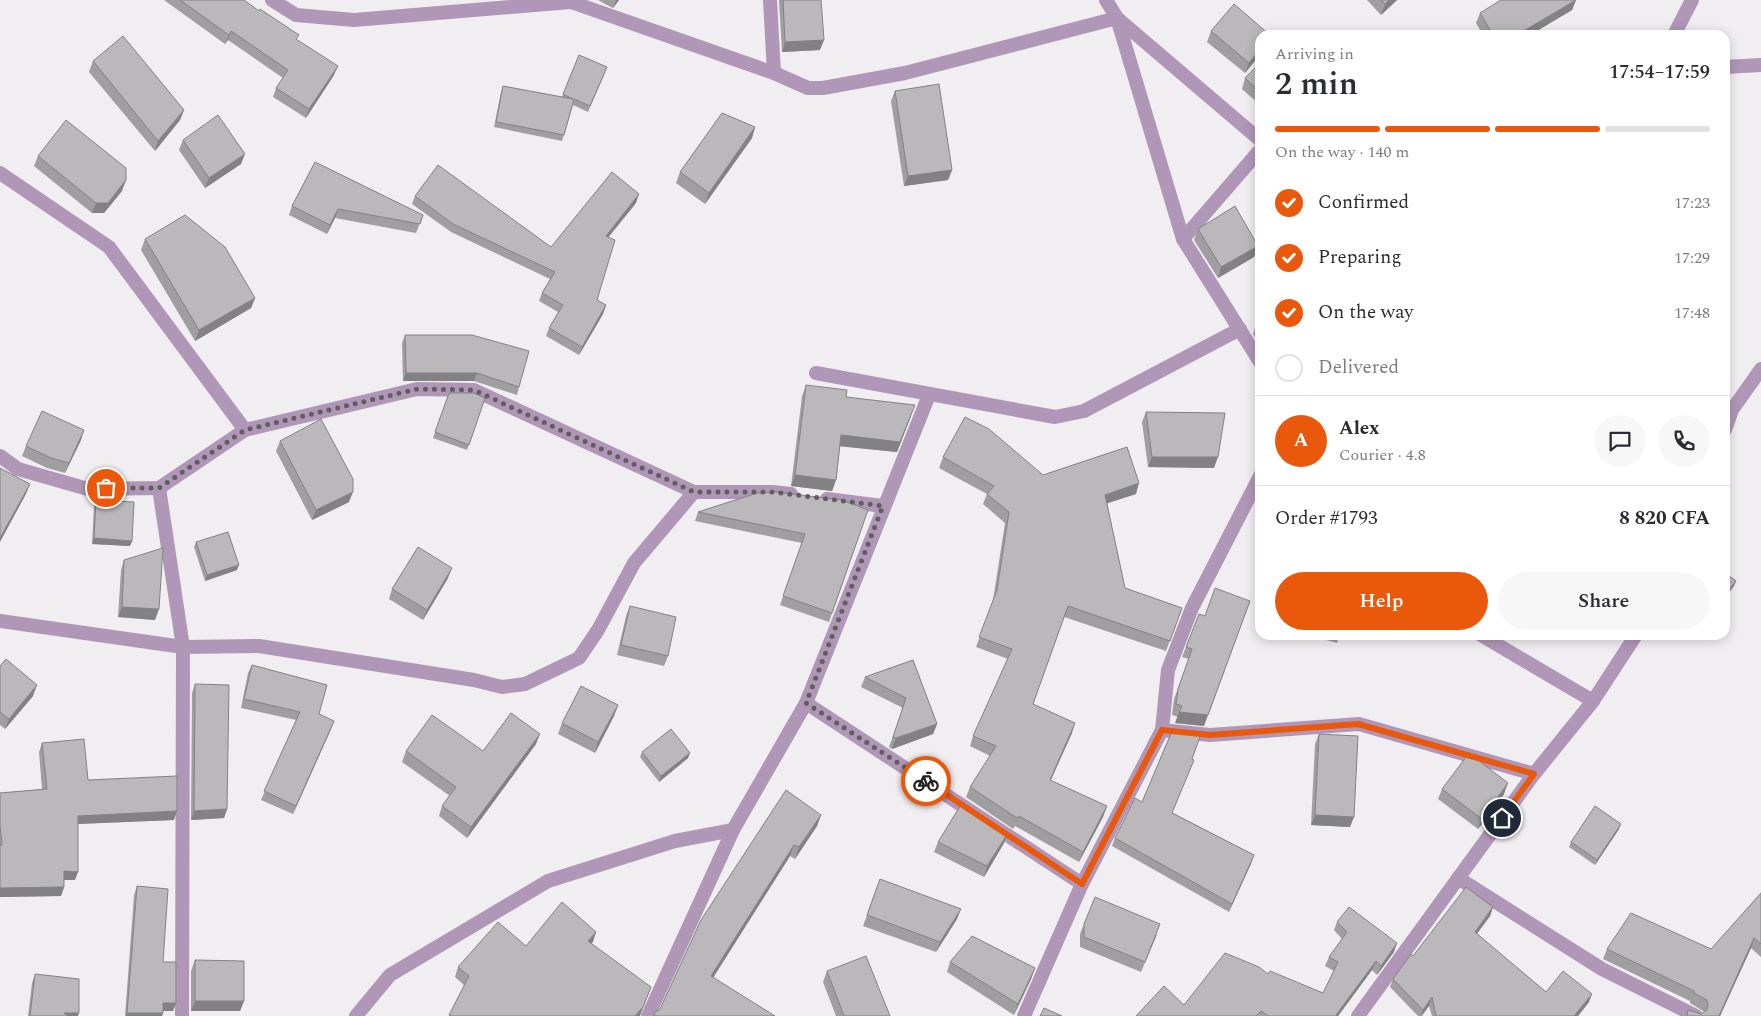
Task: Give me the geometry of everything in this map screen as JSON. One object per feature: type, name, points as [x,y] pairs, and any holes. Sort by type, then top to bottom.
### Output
[{"type":"street","points":[[272,0],[296,15],[354,20],[571,2],[774,73],[808,88],[823,88],[905,73],[1117,18]]},
{"type":"street","points":[[770,0],[774,73]]},
{"type":"street","points":[[1106,0],[1117,18],[1183,239],[1255,354]]},
{"type":"street","points":[[1677,30],[1692,0]]},
{"type":"street","points":[[1117,18],[1255,136]]},
{"type":"street","points":[[1730,67],[1761,65]]},
{"type":"street","points":[[1183,239],[1255,156]]},
{"type":"street","points":[[0,173],[109,247],[245,430]]},
{"type":"street","points":[[816,373],[929,395],[1055,416],[1084,411],[1240,329]]},
{"type":"street","points":[[1730,416],[1761,369]]},
{"type":"street","points":[[0,456],[18,469],[88,489],[159,488],[245,430],[417,389],[474,390],[694,492],[773,492],[883,506]]},
{"type":"street","points":[[648,1016],[733,830],[806,703],[883,506],[929,395]]},
{"type":"street","points":[[1024,1016],[1082,884],[1162,730],[1168,670],[1192,608],[1255,486]]},
{"type":"street","points":[[159,488],[183,647],[182,1016]]},
{"type":"street","points":[[0,621],[183,647],[259,646],[474,680],[502,687],[525,684],[579,658],[598,630],[634,563],[694,492]]},
{"type":"street","points":[[1489,640],[1593,701]]},
{"type":"street","points":[[1358,1016],[1534,774],[1593,701],[1633,640]]},
{"type":"street","points":[[806,703],[1082,884]]},
{"type":"street","points":[[1162,730],[1210,735],[1358,724],[1534,774]]},
{"type":"street","points":[[356,1016],[390,975],[548,881],[675,841],[733,830]]},
{"type":"street","points":[[1458,878],[1602,969],[1696,1016]]},
{"type":"building","points":[[180,0],[244,0],[299,35],[296,39],[338,66],[309,109],[276,88],[288,70],[231,31],[229,35]]},
{"type":"building","points":[[783,0],[821,0],[824,40],[785,42]]},
{"type":"building","points":[[1381,0],[1389,0],[1385,4]]},
{"type":"building","points":[[1501,0],[1576,0],[1525,30],[1490,30],[1480,13]]},
{"type":"building","points":[[1234,4],[1264,30],[1255,30],[1255,55],[1249,63],[1211,31]]},
{"type":"building","points":[[123,36],[184,110],[158,141],[93,61]]},
{"type":"building","points":[[579,55],[607,67],[590,106],[574,99],[564,135],[496,122],[503,86],[573,99],[563,94]]},
{"type":"building","points":[[1255,68],[1255,87],[1245,78]]},
{"type":"building","points":[[939,84],[952,170],[908,176],[895,91]]},
{"type":"building","points":[[722,113],[755,127],[709,193],[680,172]]},
{"type":"building","points":[[218,115],[245,154],[209,178],[183,140]]},
{"type":"building","points":[[66,120],[126,168],[126,180],[108,203],[96,203],[38,156]]},
{"type":"building","points":[[315,162],[423,215],[420,224],[338,209],[330,225],[292,206]]},
{"type":"building","points":[[438,165],[551,247],[612,172],[639,194],[606,236],[615,240],[597,300],[606,305],[582,347],[549,328],[563,305],[542,293],[555,272],[453,224],[415,196]]},
{"type":"building","points":[[1235,206],[1255,241],[1255,248],[1221,267],[1198,229]]},
{"type":"building","points":[[185,215],[225,247],[255,298],[199,330],[145,239]]},
{"type":"building","points":[[405,335],[472,335],[529,351],[519,387],[477,373],[406,373]]},
{"type":"building","points":[[806,385],[847,390],[846,397],[915,405],[900,442],[841,435],[836,480],[795,475]]},
{"type":"building","points":[[449,393],[474,393],[485,398],[469,445],[435,432]]},
{"type":"building","points":[[42,411],[84,430],[69,463],[51,458],[26,446]]},
{"type":"building","points":[[1146,412],[1225,413],[1218,457],[1152,457]]},
{"type":"building","points":[[965,417],[989,429],[1043,475],[1127,447],[1139,483],[1105,495],[1125,588],[1182,608],[1170,641],[1068,606],[1033,704],[1075,723],[1050,780],[1107,806],[1083,852],[1019,816],[1017,818],[970,787],[996,746],[973,736],[1012,649],[979,637],[997,590],[1009,512],[987,494],[994,486],[943,457]]},
{"type":"building","points":[[321,419],[353,479],[353,492],[316,510],[280,441]]},
{"type":"building","points":[[0,468],[30,484],[0,538]]},
{"type":"building","points":[[776,492],[842,500],[868,510],[832,613],[783,596],[805,534],[698,512],[757,493]]},
{"type":"building","points":[[96,500],[134,502],[132,541],[94,538]]},
{"type":"building","points":[[228,532],[239,565],[207,575],[196,542]]},
{"type":"building","points":[[418,547],[452,568],[427,610],[392,589]]},
{"type":"building","points":[[163,548],[159,609],[122,607],[124,560]]},
{"type":"building","points":[[1730,577],[1736,581],[1730,589]]},
{"type":"building","points":[[1215,588],[1250,601],[1208,715],[1179,712],[1182,706],[1176,704],[1178,689],[1192,649],[1186,647],[1199,614],[1205,616]]},
{"type":"building","points":[[630,606],[676,617],[668,656],[621,645]]},
{"type":"building","points":[[6,659],[37,685],[9,719],[0,712],[0,666]]},
{"type":"building","points":[[913,660],[937,724],[896,738],[893,737],[906,698],[865,677]]},
{"type":"building","points":[[252,665],[327,685],[319,714],[334,721],[296,806],[264,791],[300,712],[244,699]]},
{"type":"building","points":[[195,684],[229,685],[227,809],[194,811]]},
{"type":"building","points":[[581,686],[618,705],[598,742],[562,723]]},
{"type":"building","points":[[511,713],[540,734],[471,827],[442,806],[456,787],[406,751],[432,715],[483,751]]},
{"type":"building","points":[[671,729],[690,753],[661,776],[642,752]]},
{"type":"building","points":[[1172,731],[1201,734],[1192,759],[1194,760],[1172,813],[1254,855],[1232,904],[1115,838],[1135,798],[1142,802]]},
{"type":"building","points":[[1319,734],[1358,736],[1354,817],[1315,815]]},
{"type":"building","points":[[84,739],[88,780],[177,776],[177,811],[78,816],[78,872],[64,871],[64,887],[0,888],[0,845],[2,845],[0,793],[47,789],[42,743]]},
{"type":"building","points":[[1469,753],[1508,783],[1482,819],[1442,789]]},
{"type":"building","points":[[786,790],[821,815],[799,847],[794,845],[711,976],[775,1016],[657,1016],[653,1014],[660,1009],[701,920]]},
{"type":"building","points":[[962,803],[1008,833],[987,866],[938,842]]},
{"type":"building","points":[[1595,806],[1621,824],[1597,860],[1571,842]]},
{"type":"building","points":[[880,879],[961,909],[940,942],[867,915]]},
{"type":"building","points":[[137,886],[168,889],[163,962],[176,962],[176,1003],[163,1003],[163,1013],[127,1013]]},
{"type":"building","points":[[1466,887],[1493,907],[1475,932],[1546,992],[1563,971],[1592,994],[1574,1016],[1436,1016],[1432,997],[1423,1010],[1393,979]]},
{"type":"building","points":[[1761,893],[1761,944],[1754,938],[1719,1016],[1687,1016],[1688,1010],[1701,1014],[1707,1010],[1707,1000],[1694,993],[1694,991],[1607,949],[1631,913],[1711,949]]},
{"type":"building","points":[[1095,897],[1160,924],[1145,962],[1084,937],[1084,924]]},
{"type":"building","points":[[562,902],[596,932],[588,941],[651,987],[643,1007],[635,1016],[449,1015],[469,976],[458,967],[498,922],[526,946]]},
{"type":"building","points":[[1349,907],[1397,943],[1381,966],[1376,961],[1337,1016],[1268,1016],[1261,1011],[1256,1016],[1136,1016],[1164,986],[1184,1005],[1225,953],[1259,967],[1268,974],[1270,971],[1323,993],[1338,962],[1329,957],[1347,932],[1337,922]]},
{"type":"building","points":[[972,936],[1035,968],[1018,1004],[950,962]]},
{"type":"building","points":[[866,956],[890,1016],[844,1016],[827,971]]},
{"type":"building","points":[[195,960],[244,961],[244,1001],[195,1001]]},
{"type":"building","points":[[35,974],[79,979],[79,1013],[64,1013],[68,1016],[30,1016]]},
{"type":"building","points":[[1044,1008],[1062,1016],[1040,1016]]},
{"type":"way so far","points":[[106,488],[159,488],[245,430],[417,389],[474,390],[694,492],[773,492],[883,506],[806,703],[926,781]]},
{"type":"route","points":[[926,781],[1082,884],[1162,730],[1210,735],[1358,724],[1534,774],[1502,818]]}]
